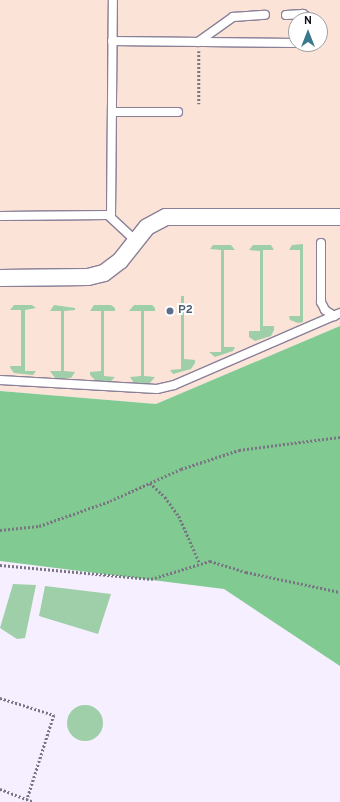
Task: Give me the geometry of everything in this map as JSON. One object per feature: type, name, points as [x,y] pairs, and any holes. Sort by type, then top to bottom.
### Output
[{"type":"street","points":[[0,278],[88,277],[104,273],[120,261],[135,240],[147,227],[166,218],[340,217]]},
{"type":"lane","points":[[111,216],[113,0]]},
{"type":"lane","points":[[198,45],[234,17],[264,15]]},
{"type":"lane","points":[[112,41],[198,45],[288,43]]},
{"type":"lane","points":[[112,112],[178,112]]},
{"type":"lane","points":[[0,216],[111,216],[135,240]]},
{"type":"lane","points":[[321,243],[321,302],[324,310],[337,314]]},
{"type":"lane","points":[[0,380],[157,389],[174,385],[337,314]]},
{"type":"path","points":[[198,45],[199,104]]},
{"type":"path","points":[[0,530],[39,526],[150,483],[181,469],[239,450],[340,437]]},
{"type":"path","points":[[150,483],[166,497],[179,516],[200,564]]},
{"type":"path","points":[[0,565],[151,579],[210,561],[246,572],[340,592]]},
{"type":"path","points":[[0,698],[54,715],[27,800]]},
{"type":"path","points":[[0,789],[34,802]]},
{"type":"shaded area","points":[[0,0],[340,0],[340,326],[156,404],[0,391]]},
{"type":"green space","points":[[303,244],[303,322],[298,323],[290,320],[289,316],[300,316],[300,250],[289,250],[292,245]]},
{"type":"green space","points":[[213,245],[231,245],[235,250],[224,250],[224,347],[235,347],[233,351],[215,357],[209,352],[221,352],[221,250],[210,249]]},
{"type":"green space","points":[[253,245],[271,245],[274,250],[263,250],[263,326],[274,326],[274,330],[271,336],[255,341],[249,337],[249,331],[260,331],[260,251],[249,250]]},
{"type":"green space","points":[[181,296],[184,296],[184,359],[195,360],[195,363],[191,369],[173,374],[170,370],[181,369]]},
{"type":"green space","points":[[14,305],[32,305],[36,308],[25,310],[25,371],[36,371],[33,375],[14,373],[10,366],[21,366],[21,310],[10,310]]},
{"type":"green space","points":[[54,305],[75,308],[75,310],[64,311],[64,371],[75,372],[71,378],[55,378],[50,371],[61,371],[61,311],[50,311]]},
{"type":"green space","points":[[94,305],[111,305],[115,308],[115,311],[104,311],[104,376],[115,377],[110,382],[96,381],[90,375],[90,372],[101,371],[101,311],[90,311]]},
{"type":"green space","points":[[134,305],[152,305],[155,308],[155,311],[144,311],[144,376],[155,377],[148,385],[134,383],[130,377],[141,376],[141,311],[129,311]]},
{"type":"green space","points":[[340,326],[340,666],[224,589],[0,561],[0,391],[156,404]]},
{"type":"green space","points":[[13,584],[36,585],[25,638],[17,639],[0,628]]},
{"type":"green space","points":[[45,586],[111,594],[98,634],[39,616]]},
{"type":"green space","points":[[89,705],[98,710],[102,716],[102,730],[98,736],[89,741],[81,741],[72,736],[68,730],[67,719],[72,710],[78,706]]},
{"type":"place","name":"P2","points":[[170,311]]}]
